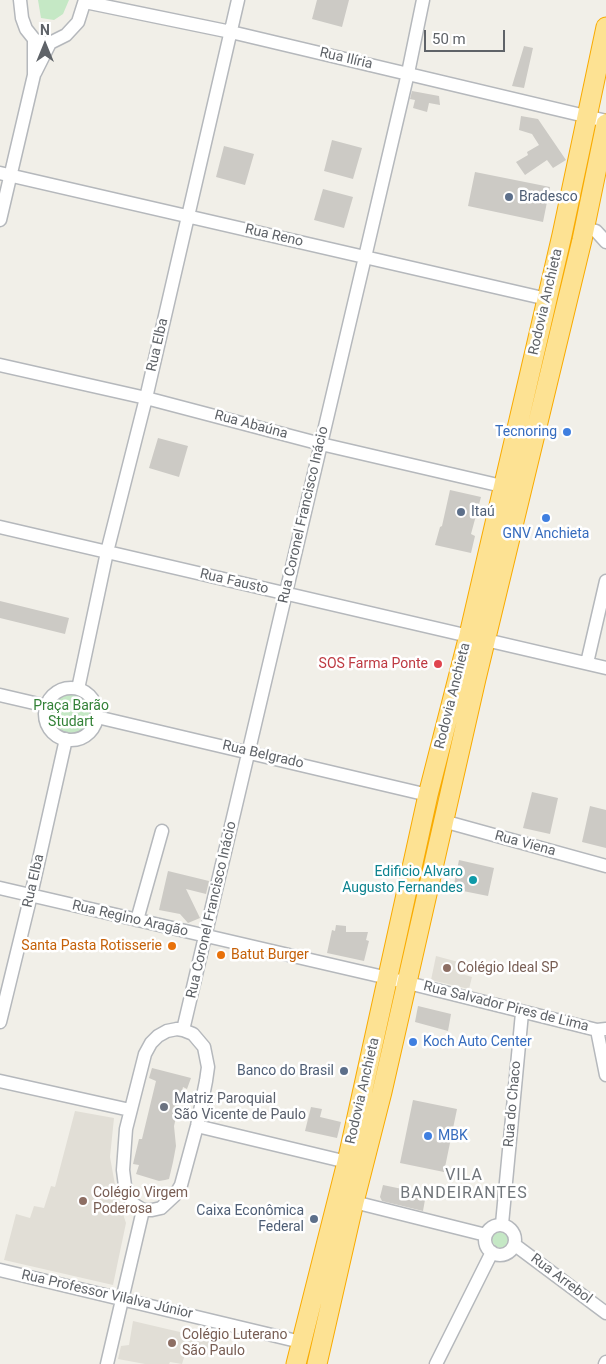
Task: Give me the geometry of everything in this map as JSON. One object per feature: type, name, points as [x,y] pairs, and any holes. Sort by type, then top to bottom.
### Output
[{"type":"highway","name":"Rodovia Anchieta","points":[[296,1364],[300,1342],[347,1162],[428,795],[477,637],[584,228],[600,121],[606,27]]},
{"type":"highway","name":"Rodovia Anchieta","points":[[317,1364],[354,1202],[382,1092],[443,821],[477,637],[502,486],[547,299],[600,121]]},
{"type":"street","points":[[20,0],[22,18],[26,30],[34,39],[41,43],[50,43],[66,35],[78,22],[85,1]]},
{"type":"street","name":"Rua Elba","points":[[78,689],[107,552],[146,398],[238,0]]},
{"type":"street","name":"Rua Coronel Francisco Inácio","points":[[183,1030],[408,73],[422,0]]},
{"type":"street","name":"Rua Ilíria","points":[[85,1],[231,32],[408,73],[600,121]]},
{"type":"street","points":[[34,39],[34,75]]},
{"type":"street","points":[[0,220],[5,174],[34,75],[50,43]]},
{"type":"street","name":"Rua Reno","points":[[5,174],[547,299]]},
{"type":"street","points":[[584,228],[596,231],[606,242]]},
{"type":"street","name":"Rua Abaúna","points":[[0,365],[146,398],[321,444],[502,486]]},
{"type":"street","name":"Rua Fausto","points":[[0,527],[606,668]]},
{"type":"street","points":[[588,663],[606,581]]},
{"type":"street","points":[[78,689],[90,697],[94,703],[97,717],[95,724],[86,735],[66,740],[51,731],[45,714],[46,706],[56,693],[63,690],[78,689]]},
{"type":"street","points":[[0,695],[46,706]]},
{"type":"street","name":"Rua Belgrado","points":[[97,717],[428,795]]},
{"type":"street","name":"Rua Elba","points":[[0,1022],[66,740]]},
{"type":"street","name":"Rua Viena","points":[[443,821],[606,866]]},
{"type":"street","points":[[137,920],[162,831]]},
{"type":"street","name":"Rua Regino Aragão","points":[[0,888],[406,982]]},
{"type":"street","name":"Rua Salvador Pires de Lima","points":[[406,982],[522,1013],[601,1030]]},
{"type":"street","name":"Rua do Chaco","points":[[502,1224],[522,1013]]},
{"type":"street","points":[[183,1030],[198,1038],[207,1055],[208,1067],[197,1126],[183,1178],[176,1195],[161,1208],[143,1210],[132,1203],[124,1186],[124,1150],[130,1110],[145,1054],[151,1043],[167,1031],[183,1030]]},
{"type":"street","points":[[601,1030],[606,1075]]},
{"type":"street","points":[[0,1081],[130,1110]]},
{"type":"street","points":[[197,1126],[347,1162]]},
{"type":"street","points":[[354,1202],[486,1235]]},
{"type":"street","points":[[107,1364],[143,1210]]},
{"type":"street","points":[[502,1224],[513,1232],[515,1236],[515,1245],[503,1255],[492,1252],[487,1247],[486,1235],[492,1227],[502,1224]]},
{"type":"street","name":"Rua Arrebol","points":[[515,1245],[606,1313]]},
{"type":"street","points":[[436,1364],[492,1252]]},
{"type":"street","name":"Rua Professor Vilalva Júnior","points":[[0,1270],[300,1342]]},
{"type":"shaded area","name":"Colégio Ideal SP","points":[[436,956],[462,963],[459,973],[472,977],[469,989],[431,980]]},
{"type":"shaded area","name":"Colégio Virgem Poderosa","points":[[75,1111],[114,1118],[110,1157],[117,1196],[126,1223],[113,1285],[4,1260],[16,1214],[30,1218],[34,1206],[44,1208],[51,1186],[55,1187]]},
{"type":"shaded area","name":"Colégio Luterano São Paulo","points":[[133,1321],[214,1340],[215,1356],[186,1351],[182,1364],[170,1362],[169,1364],[145,1364],[118,1359],[121,1346],[129,1345]]},
{"type":"green space","points":[[38,0],[69,0],[63,14],[54,20],[41,18]]},
{"type":"green space","name":"Praça Barão Studart","points":[[75,693],[83,696],[89,702],[92,714],[89,726],[83,732],[67,735],[59,732],[53,726],[50,710],[53,702],[59,696]]},
{"type":"green space","points":[[501,1230],[507,1233],[510,1239],[507,1245],[501,1248],[495,1245],[492,1239],[495,1233]]},
{"type":"building","points":[[317,0],[349,0],[342,27],[312,19]]},
{"type":"building","points":[[524,46],[533,48],[524,88],[512,86]]},
{"type":"building","points":[[412,91],[439,96],[440,105],[429,103],[427,112],[413,108],[415,100],[410,99]]},
{"type":"building","points":[[521,116],[538,119],[566,160],[553,168],[547,160],[525,175],[516,162],[528,155],[527,152],[539,145],[532,134],[519,130]]},
{"type":"building","points":[[332,140],[362,148],[353,179],[324,171]]},
{"type":"building","points":[[224,146],[254,154],[245,185],[216,177]]},
{"type":"building","name":"Bradesco","points":[[475,172],[550,187],[543,222],[468,206]]},
{"type":"building","points":[[323,189],[353,197],[344,228],[314,220]]},
{"type":"building","points":[[158,438],[188,446],[179,477],[149,468]]},
{"type":"building","name":"Itaú","points":[[450,490],[481,497],[471,534],[475,536],[471,553],[435,545],[440,527],[442,526]]},
{"type":"building","points":[[0,601],[69,618],[65,634],[0,618]]},
{"type":"building","points":[[532,792],[558,798],[550,834],[523,828]]},
{"type":"building","points":[[590,806],[606,810],[606,848],[582,842]]},
{"type":"building","name":"Edificio Alvaro Augusto Fernandes","points":[[459,860],[494,868],[488,896],[453,889]]},
{"type":"building","points":[[168,871],[209,881],[206,894],[186,889],[200,918],[188,923],[180,914],[159,910]]},
{"type":"building","points":[[336,925],[346,926],[346,932],[368,932],[366,940],[369,941],[364,961],[327,953],[332,930],[335,931]]},
{"type":"building","points":[[418,1006],[451,1014],[448,1031],[415,1022]]},
{"type":"building","name":"Matriz Paroquial São Vicente de Paulo","points":[[152,1068],[191,1078],[187,1089],[183,1087],[174,1126],[176,1146],[169,1179],[159,1181],[136,1174],[139,1165],[133,1164],[139,1139],[142,1139],[156,1081],[149,1078]]},
{"type":"building","name":"MBK","points":[[413,1100],[457,1109],[444,1172],[400,1163]]},
{"type":"building","points":[[311,1107],[322,1109],[320,1117],[341,1122],[337,1138],[305,1131]]},
{"type":"building","points":[[383,1185],[426,1194],[423,1211],[382,1201],[380,1197]]},
{"type":"place","name":"Bradesco","points":[[509,197]]},
{"type":"place","name":"Tecnoring","points":[[567,432]]},
{"type":"place","name":"Itaú","points":[[461,512]]},
{"type":"place","name":"GNV Anchieta","points":[[546,518]]},
{"type":"place","name":"SOS Farma Ponte","points":[[438,664]]},
{"type":"place","name":"Edificio Alvaro Augusto Fernandes","points":[[473,880]]},
{"type":"place","name":"Santa Pasta Rotisserie","points":[[172,946]]},
{"type":"place","name":"Batut Burger","points":[[221,955]]},
{"type":"place","name":"Colégio Ideal SP","points":[[447,968]]},
{"type":"place","name":"Koch Auto Center","points":[[413,1042]]},
{"type":"place","name":"Banco do Brasil","points":[[344,1071]]},
{"type":"place","name":"Matriz Paroquial São Vicente de Paulo","points":[[164,1107]]},
{"type":"place","name":"MBK","points":[[428,1136]]},
{"type":"place","name":"Colégio Virgem Poderosa","points":[[83,1201]]},
{"type":"place","name":"Caixa Econômica Federal","points":[[314,1219]]},
{"type":"place","name":"Colégio Luterano São Paulo","points":[[172,1343]]},
{"type":"district","name":"VILA BANDEIRANTES","points":[[464,1185]]}]
